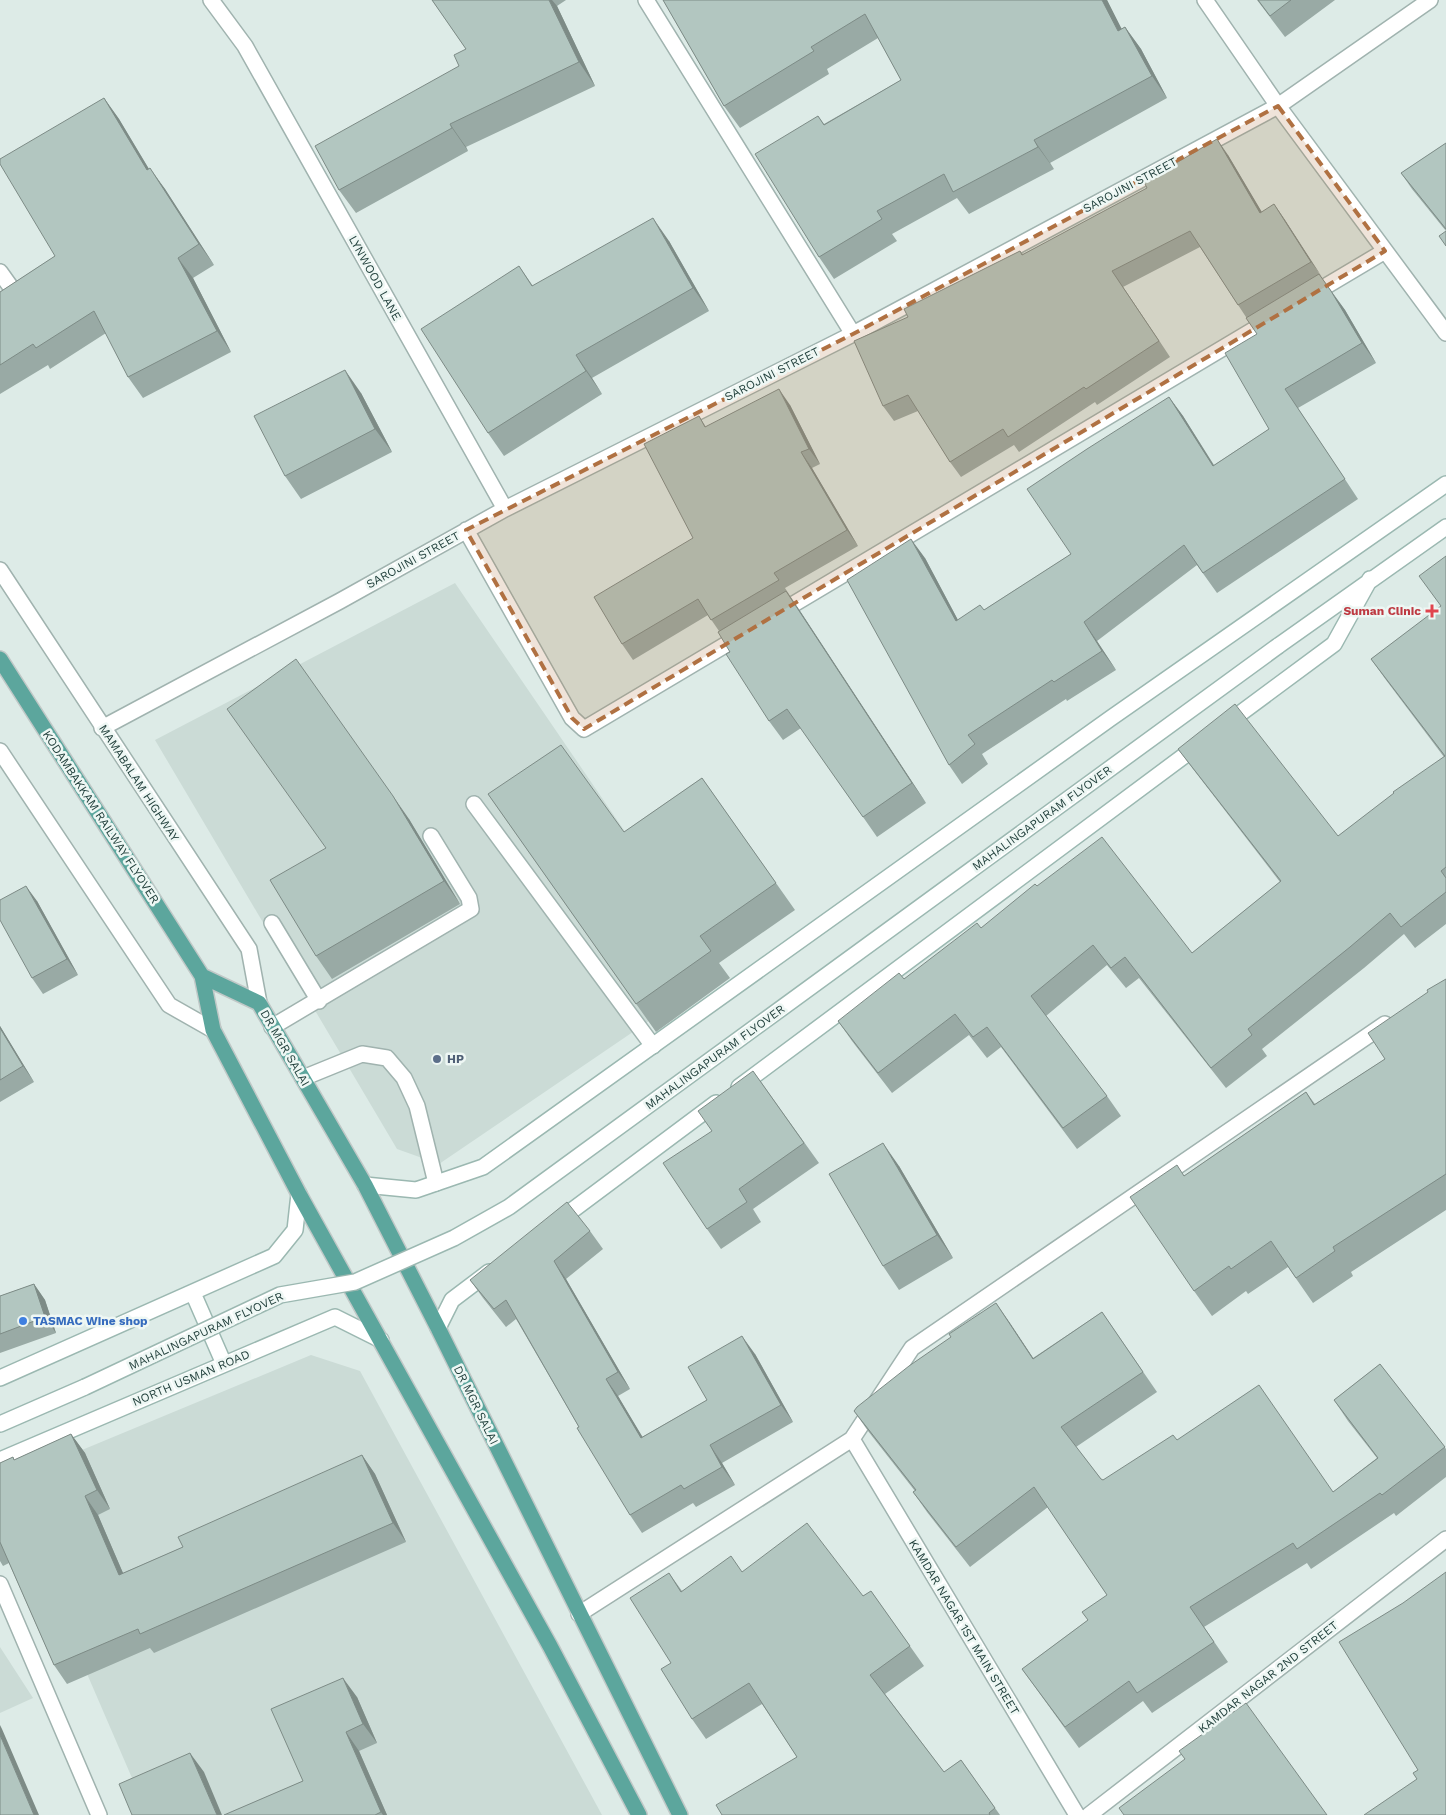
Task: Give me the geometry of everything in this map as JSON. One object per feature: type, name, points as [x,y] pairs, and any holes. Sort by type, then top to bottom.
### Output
[{"type":"main road","name":"KODAMBAKKAM RAILWAY FLYOVER","points":[[0,659],[194,962],[202,976],[213,1030]]},
{"type":"main road","points":[[202,976],[259,1003]]},
{"type":"main road","name":"DR MGR SALAI","points":[[259,1003],[365,1184],[680,1815]]},
{"type":"main road","points":[[213,1030],[299,1194],[550,1646],[639,1815]]},
{"type":"street","name":"LYNWOOD LANE","points":[[211,0],[245,46],[505,509]]},
{"type":"street","points":[[646,0],[852,334]]},
{"type":"street","points":[[1205,0],[1278,106],[1446,333]]},
{"type":"street","name":"SAROJINI STREET","points":[[102,728],[340,601],[505,509],[852,334],[1278,106],[1430,0]]},
{"type":"street","points":[[1300,302],[1385,251]]},
{"type":"street","points":[[0,272],[14,293]]},
{"type":"street","points":[[466,530],[572,718],[584,729],[1283,312]]},
{"type":"street","points":[[365,1184],[416,1190],[483,1168],[1111,718],[1446,484]]},
{"type":"street","name":"MAHALINGAPURAM FLYOVER","points":[[0,1424],[86,1387],[280,1295],[355,1282],[454,1238],[509,1207],[1370,579],[1446,527]]},
{"type":"street","name":"MAMABALAM HIGHWAY","points":[[0,570],[102,728],[249,949],[259,1003]]},
{"type":"street","points":[[548,1228],[1334,644],[1370,579]]},
{"type":"street","points":[[0,751],[168,1004],[213,1030]]},
{"type":"street","points":[[474,804],[653,1046]]},
{"type":"street","points":[[272,1027],[319,1001],[471,909],[469,898],[431,836]]},
{"type":"street","points":[[272,923],[319,1001]]},
{"type":"street","points":[[579,1614],[852,1439],[912,1348],[1397,1016]]},
{"type":"street","points":[[303,1078],[362,1054],[387,1058],[404,1078],[416,1106],[436,1183]]},
{"type":"street","points":[[0,1378],[274,1256],[295,1230],[299,1194]]},
{"type":"street","points":[[438,1328],[452,1300],[500,1264]]},
{"type":"street","points":[[193,1293],[224,1364]]},
{"type":"street","name":"NORTH USMAN ROAD","points":[[0,1460],[335,1317],[381,1340]]},
{"type":"street","name":"KAMDAR NAGAR 1ST MAIN STREET","points":[[852,1439],[1076,1815]]},
{"type":"street","name":"KAMDAR NAGAR 2ND STREET","points":[[1089,1815],[1446,1539]]},
{"type":"street","points":[[0,1584],[99,1815]]},
{"type":"highlighted area","points":[[1278,106],[1385,251],[584,729],[572,718],[466,530],[853,334]]},
{"type":"shaded area","points":[[455,583],[721,972],[439,1164],[397,1149],[155,740]]},
{"type":"shaded area","points":[[311,1355],[360,1371],[602,1815],[148,1815],[53,1595],[0,1484]]},
{"type":"shaded area","points":[[0,1647],[33,1698],[0,1713]]},
{"type":"building","points":[[432,0],[549,0],[579,62],[450,124],[452,128],[339,190],[315,146],[459,66],[454,55],[466,49]]},
{"type":"building","points":[[663,0],[1102,0],[1118,31],[1125,27],[1152,76],[1034,140],[1038,147],[953,192],[944,174],[877,211],[882,219],[819,257],[755,154],[818,116],[824,125],[901,80],[865,14],[811,47],[814,51],[724,106]]},
{"type":"building","points":[[1258,0],[1291,0],[1270,16]]},
{"type":"building","points":[[104,98],[147,170],[150,168],[199,244],[178,258],[217,331],[128,377],[94,311],[36,348],[33,344],[0,365],[0,292],[55,256],[0,164],[0,159]]},
{"type":"building","points":[[1217,139],[1260,213],[1274,204],[1311,262],[1238,305],[1190,231],[1112,271],[1159,341],[1008,437],[1003,429],[950,462],[908,395],[883,406],[854,341],[908,317],[904,309],[1020,251],[1022,255],[1147,188],[1144,182]]},
{"type":"building","points":[[1446,143],[1446,229],[1401,173]]},
{"type":"building","points":[[653,218],[693,288],[576,355],[586,371],[488,433],[421,329],[519,266],[532,286]]},
{"type":"building","points":[[1446,231],[1446,246],[1439,236]]},
{"type":"building","points":[[1319,274],[1362,343],[1285,389],[1345,479],[1203,573],[1184,545],[1084,622],[1102,651],[1054,682],[1052,680],[968,735],[975,744],[949,765],[847,580],[911,539],[956,621],[980,605],[984,610],[1071,554],[1027,489],[1169,397],[1213,466],[1269,429],[1225,353],[1257,334],[1246,318]]},
{"type":"building","points":[[345,370],[375,429],[285,476],[254,416]]},
{"type":"building","points":[[779,389],[809,449],[801,452],[847,530],[774,573],[779,580],[711,620],[698,599],[622,644],[594,597],[693,538],[644,444],[699,416],[705,427]]},
{"type":"building","points":[[1446,556],[1446,867],[1441,871],[1446,878],[1446,892],[1401,927],[1390,913],[1248,1029],[1252,1035],[1211,1068],[1125,957],[1111,968],[1093,945],[1031,996],[1107,1096],[1063,1128],[987,1027],[973,1037],[955,1014],[878,1073],[838,1021],[899,973],[904,979],[977,923],[981,928],[1035,884],[1037,886],[1102,837],[1192,953],[1281,881],[1178,749],[1235,704],[1338,836],[1393,792],[1445,756],[1371,659],[1441,606],[1419,576]]},
{"type":"building","points":[[786,591],[912,783],[863,817],[787,709],[769,721],[726,654],[730,652],[718,632]]},
{"type":"building","points":[[296,659],[393,796],[444,881],[316,956],[270,880],[326,848],[227,709]]},
{"type":"building","points":[[561,745],[624,832],[702,778],[776,883],[700,936],[711,951],[636,1004],[488,794]]},
{"type":"building","points":[[26,886],[67,959],[32,978],[0,920],[0,900]]},
{"type":"building","points":[[1446,979],[1446,1174],[1333,1247],[1335,1251],[1296,1278],[1271,1241],[1231,1269],[1229,1266],[1194,1291],[1130,1197],[1177,1165],[1184,1176],[1306,1092],[1314,1105],[1385,1059],[1368,1033],[1428,992],[1427,990]]},
{"type":"building","points":[[0,1028],[23,1066],[0,1080]]},
{"type":"building","points":[[753,1071],[804,1143],[739,1189],[747,1202],[707,1229],[663,1163],[712,1131],[698,1111]]},
{"type":"building","points":[[883,1143],[937,1235],[883,1266],[829,1174]]},
{"type":"building","points":[[567,1202],[590,1231],[554,1261],[618,1372],[606,1379],[641,1438],[707,1400],[688,1367],[742,1336],[781,1405],[710,1445],[722,1467],[684,1489],[681,1485],[630,1515],[577,1428],[579,1427],[506,1300],[494,1309],[470,1280]]},
{"type":"building","points":[[34,1284],[45,1317],[0,1334],[0,1296]]},
{"type":"building","points":[[996,1303],[1033,1359],[1102,1312],[1143,1372],[1061,1427],[1103,1480],[1173,1435],[1177,1440],[1259,1385],[1333,1492],[1378,1458],[1334,1400],[1380,1364],[1445,1447],[1382,1495],[1380,1493],[1297,1549],[1293,1543],[1190,1607],[1214,1642],[1137,1693],[1129,1681],[1065,1727],[1022,1669],[1088,1620],[1082,1612],[1107,1595],[1034,1487],[956,1547],[913,1492],[916,1490],[854,1411],[909,1366],[951,1337],[949,1334]]},
{"type":"building","points":[[71,1434],[97,1490],[85,1496],[119,1575],[183,1547],[178,1537],[362,1455],[393,1523],[140,1634],[138,1629],[54,1665],[0,1542],[0,1463],[13,1457],[14,1460]]},
{"type":"building","points":[[807,1523],[863,1596],[871,1591],[910,1646],[870,1675],[944,1772],[961,1760],[995,1808],[989,1813],[990,1815],[722,1815],[716,1805],[797,1757],[749,1683],[692,1719],[661,1669],[671,1663],[630,1598],[669,1573],[681,1592],[731,1556],[742,1572]]},
{"type":"building","points":[[1446,1572],[1446,1815],[1364,1815],[1417,1779],[1413,1773],[1418,1770],[1339,1642],[1403,1603]]},
{"type":"building","points":[[343,1678],[363,1724],[346,1732],[381,1812],[375,1815],[224,1815],[303,1781],[271,1709]]},
{"type":"building","points":[[1246,1703],[1327,1815],[1124,1815],[1119,1808],[1185,1759],[1179,1751]]},
{"type":"building","points":[[0,1735],[34,1815],[0,1815]]},
{"type":"building","points":[[190,1753],[217,1815],[132,1815],[119,1784]]},
{"type":"place","name":"Suman Clinic","points":[[1432,611]]},
{"type":"place","name":"HP","points":[[437,1059]]},
{"type":"place","name":"TASMAC Wine shop","points":[[23,1321]]}]
